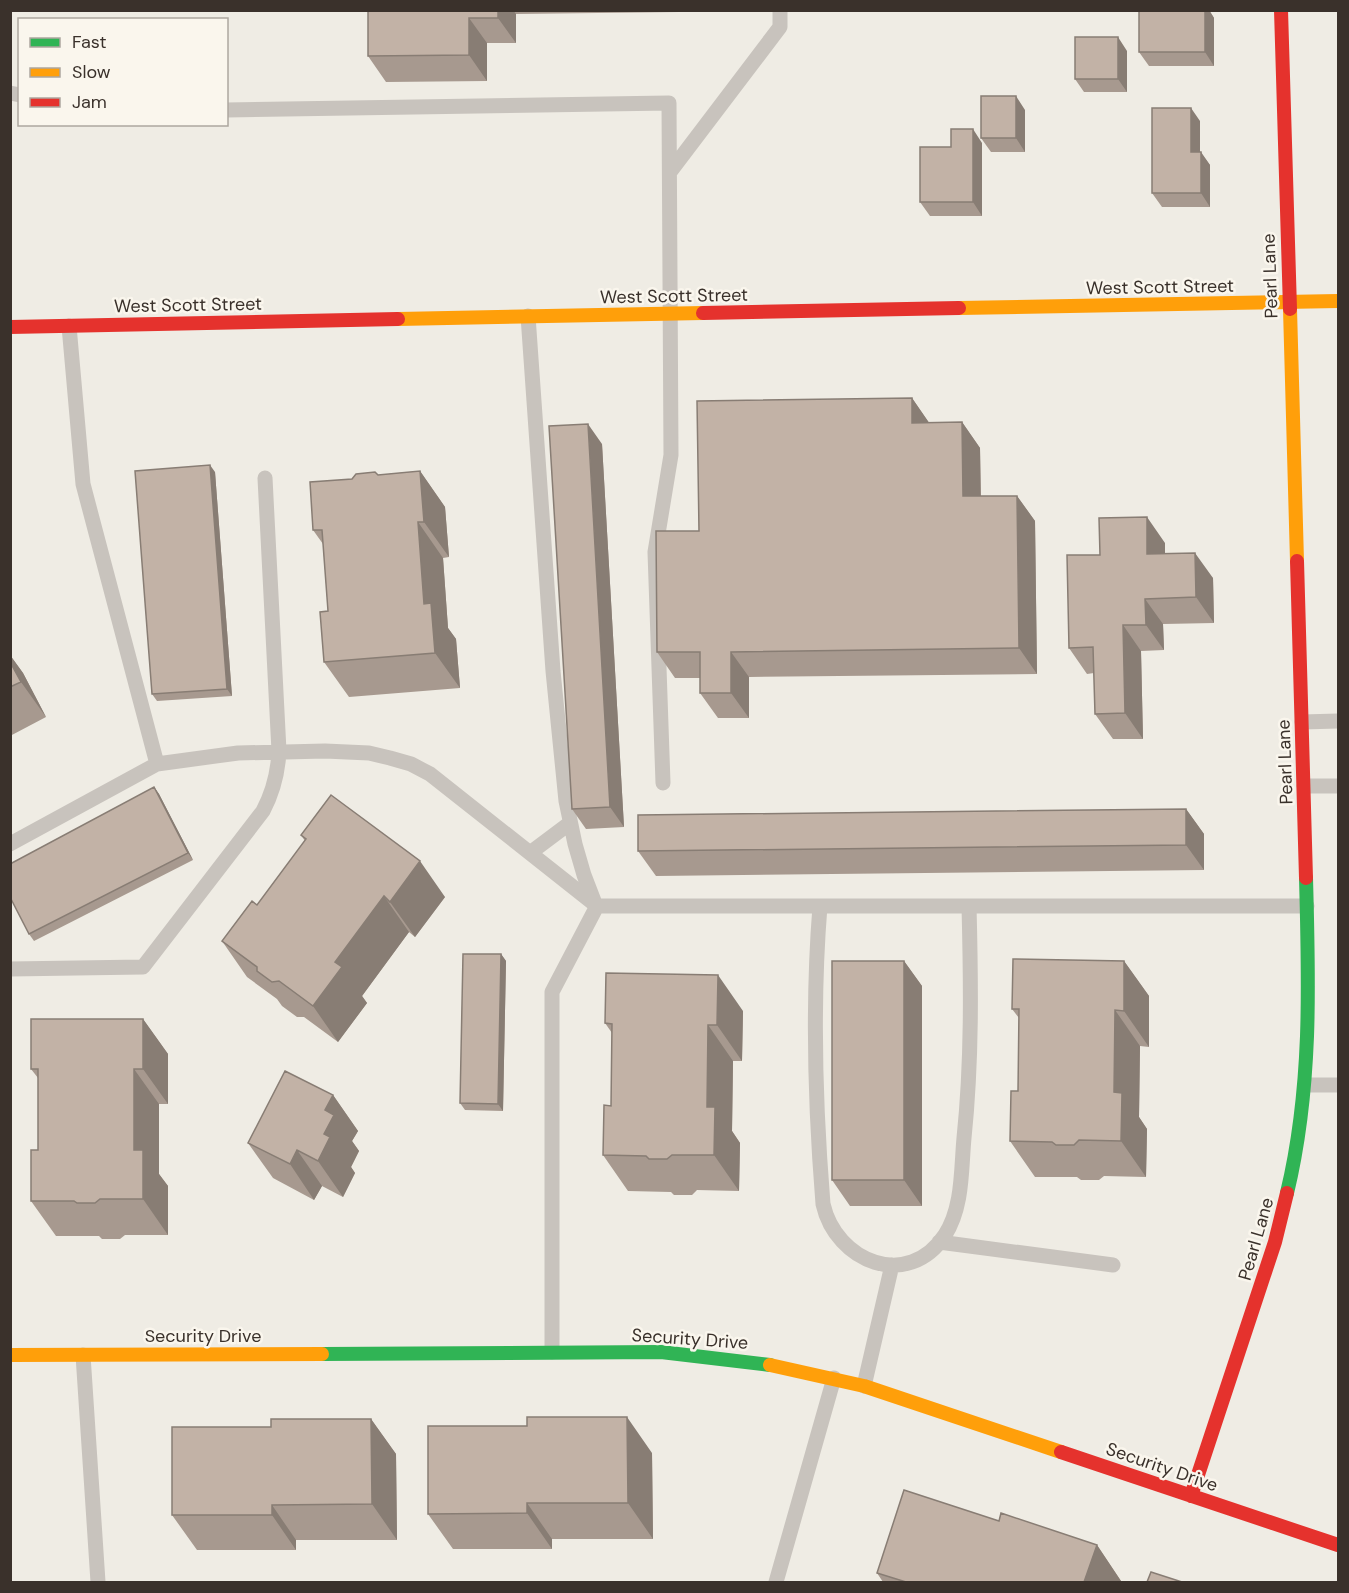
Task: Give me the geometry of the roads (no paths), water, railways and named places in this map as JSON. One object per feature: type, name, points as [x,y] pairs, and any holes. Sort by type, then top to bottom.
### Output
[{"type":"street","name":"Pearl Lane","points":[[1191,1496],[1275,1242],[1290,1180],[1305,1085],[1309,1021],[1281,10]]},
{"type":"street","name":"West Scott Street","points":[[10,327],[1338,301]]},
{"type":"street","name":"Security Drive","points":[[10,1355],[661,1352],[706,1355],[762,1363],[864,1386],[1338,1545]]},
{"type":"lane","points":[[670,172],[780,27],[780,10]]},
{"type":"lane","points":[[228,110],[669,103],[671,455],[654,552],[663,783]]},
{"type":"lane","points":[[528,316],[553,671],[570,823],[584,875],[597,906]]},
{"type":"lane","points":[[69,326],[83,484],[157,764]]},
{"type":"lane","points":[[10,969],[143,967],[263,811],[275,781],[279,751],[265,478]]},
{"type":"lane","points":[[1302,722],[1338,721]]},
{"type":"lane","points":[[10,844],[157,764],[206,756],[279,751],[369,753],[411,764],[430,774],[597,906],[1307,906]]},
{"type":"lane","points":[[1304,786],[1338,786]]},
{"type":"lane","points":[[530,853],[570,823]]},
{"type":"lane","points":[[552,1352],[552,992],[597,906]]},
{"type":"lane","points":[[820,906],[816,1084],[825,1214],[835,1234],[850,1249],[868,1260],[892,1265],[913,1261],[932,1250],[955,1214],[963,1160],[970,1030],[969,906]]},
{"type":"lane","points":[[1305,1085],[1338,1085]]},
{"type":"lane","points":[[939,1242],[1113,1264]]},
{"type":"lane","points":[[864,1386],[892,1265]]},
{"type":"lane","points":[[83,1355],[98,1582]]},
{"type":"lane","points":[[776,1582],[834,1378]]}]
